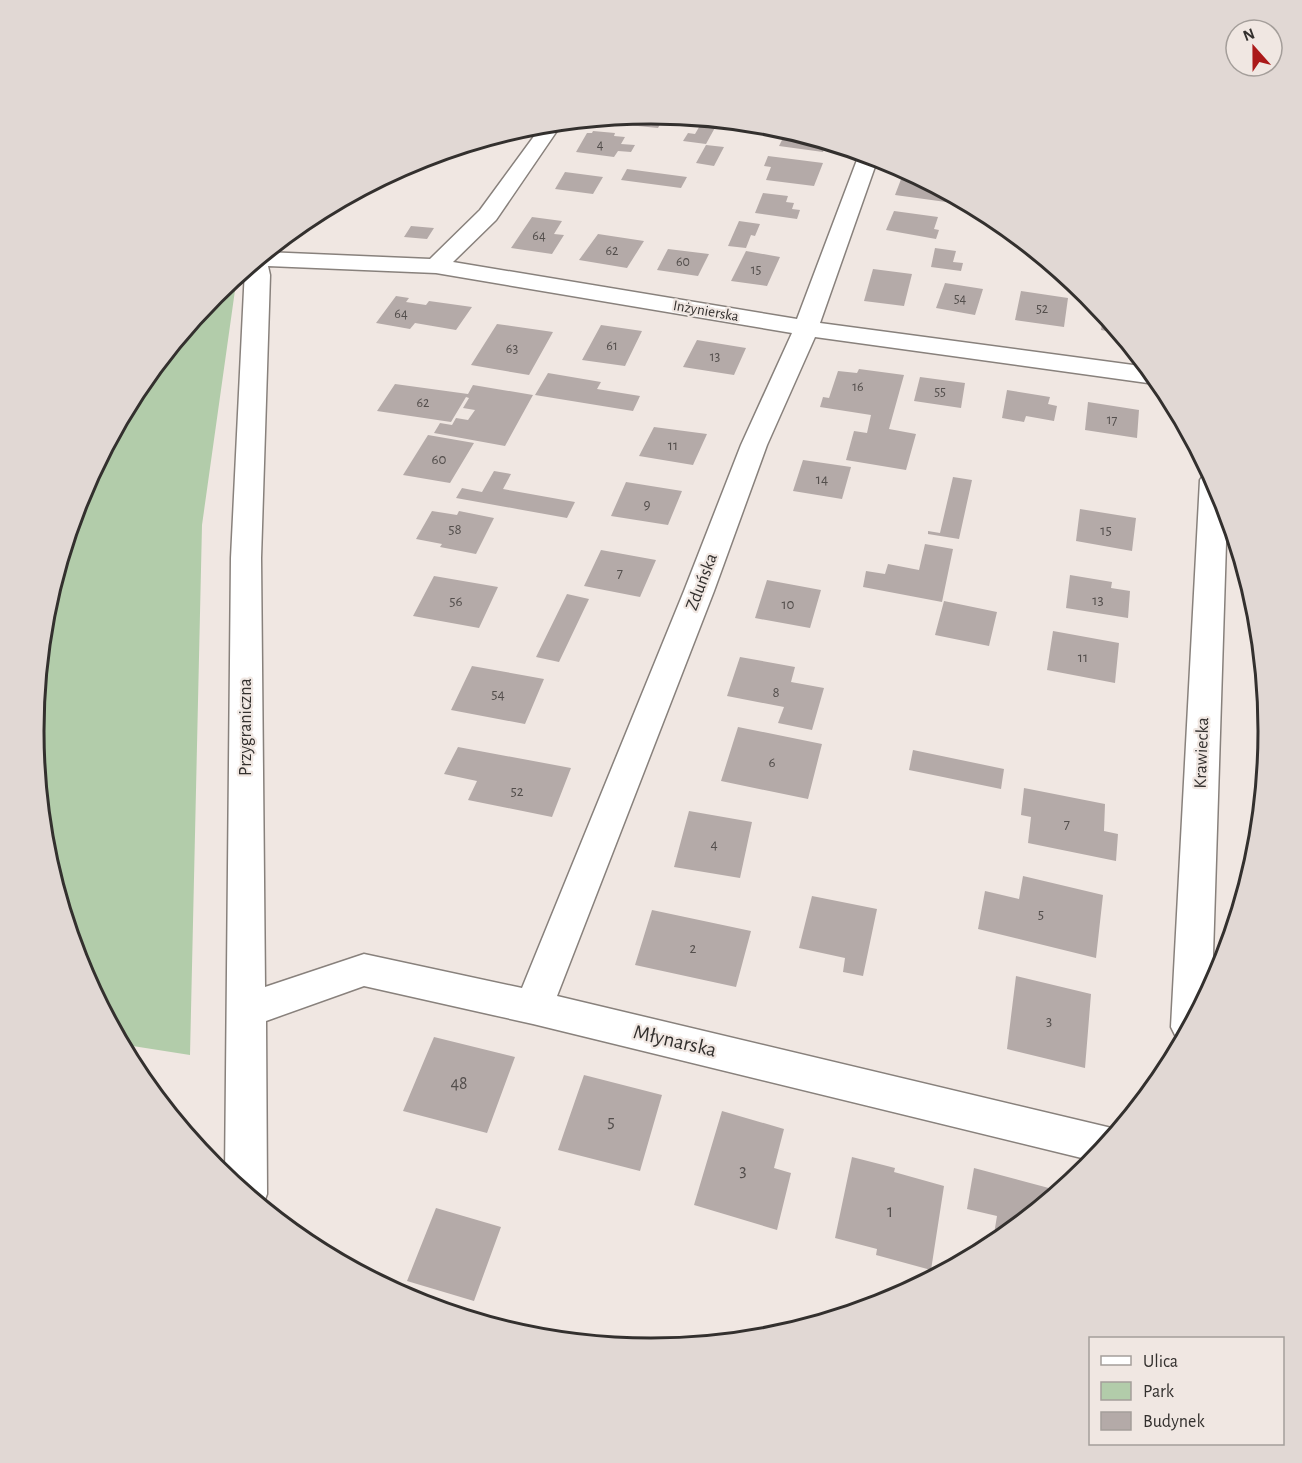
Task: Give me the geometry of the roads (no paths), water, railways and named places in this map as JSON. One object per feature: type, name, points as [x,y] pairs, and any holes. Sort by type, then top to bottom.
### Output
[{"type":"street","points":[[436,266],[488,215],[546,133]]},
{"type":"street","name":"Zduńska","points":[[533,1007],[699,591],[754,445],[806,328],[865,163]]},
{"type":"street","name":"Inżynierska","points":[[268,260],[436,266],[806,328],[1142,374]]},
{"type":"street","name":"Przygraniczna","points":[[246,1184],[246,558],[257,269]]},
{"type":"street","name":"Krawiecka","points":[[1192,1008],[1213,502]]},
{"type":"street","name":"Młynarska","points":[[245,1011],[364,970],[533,1007],[1098,1143]]}]
